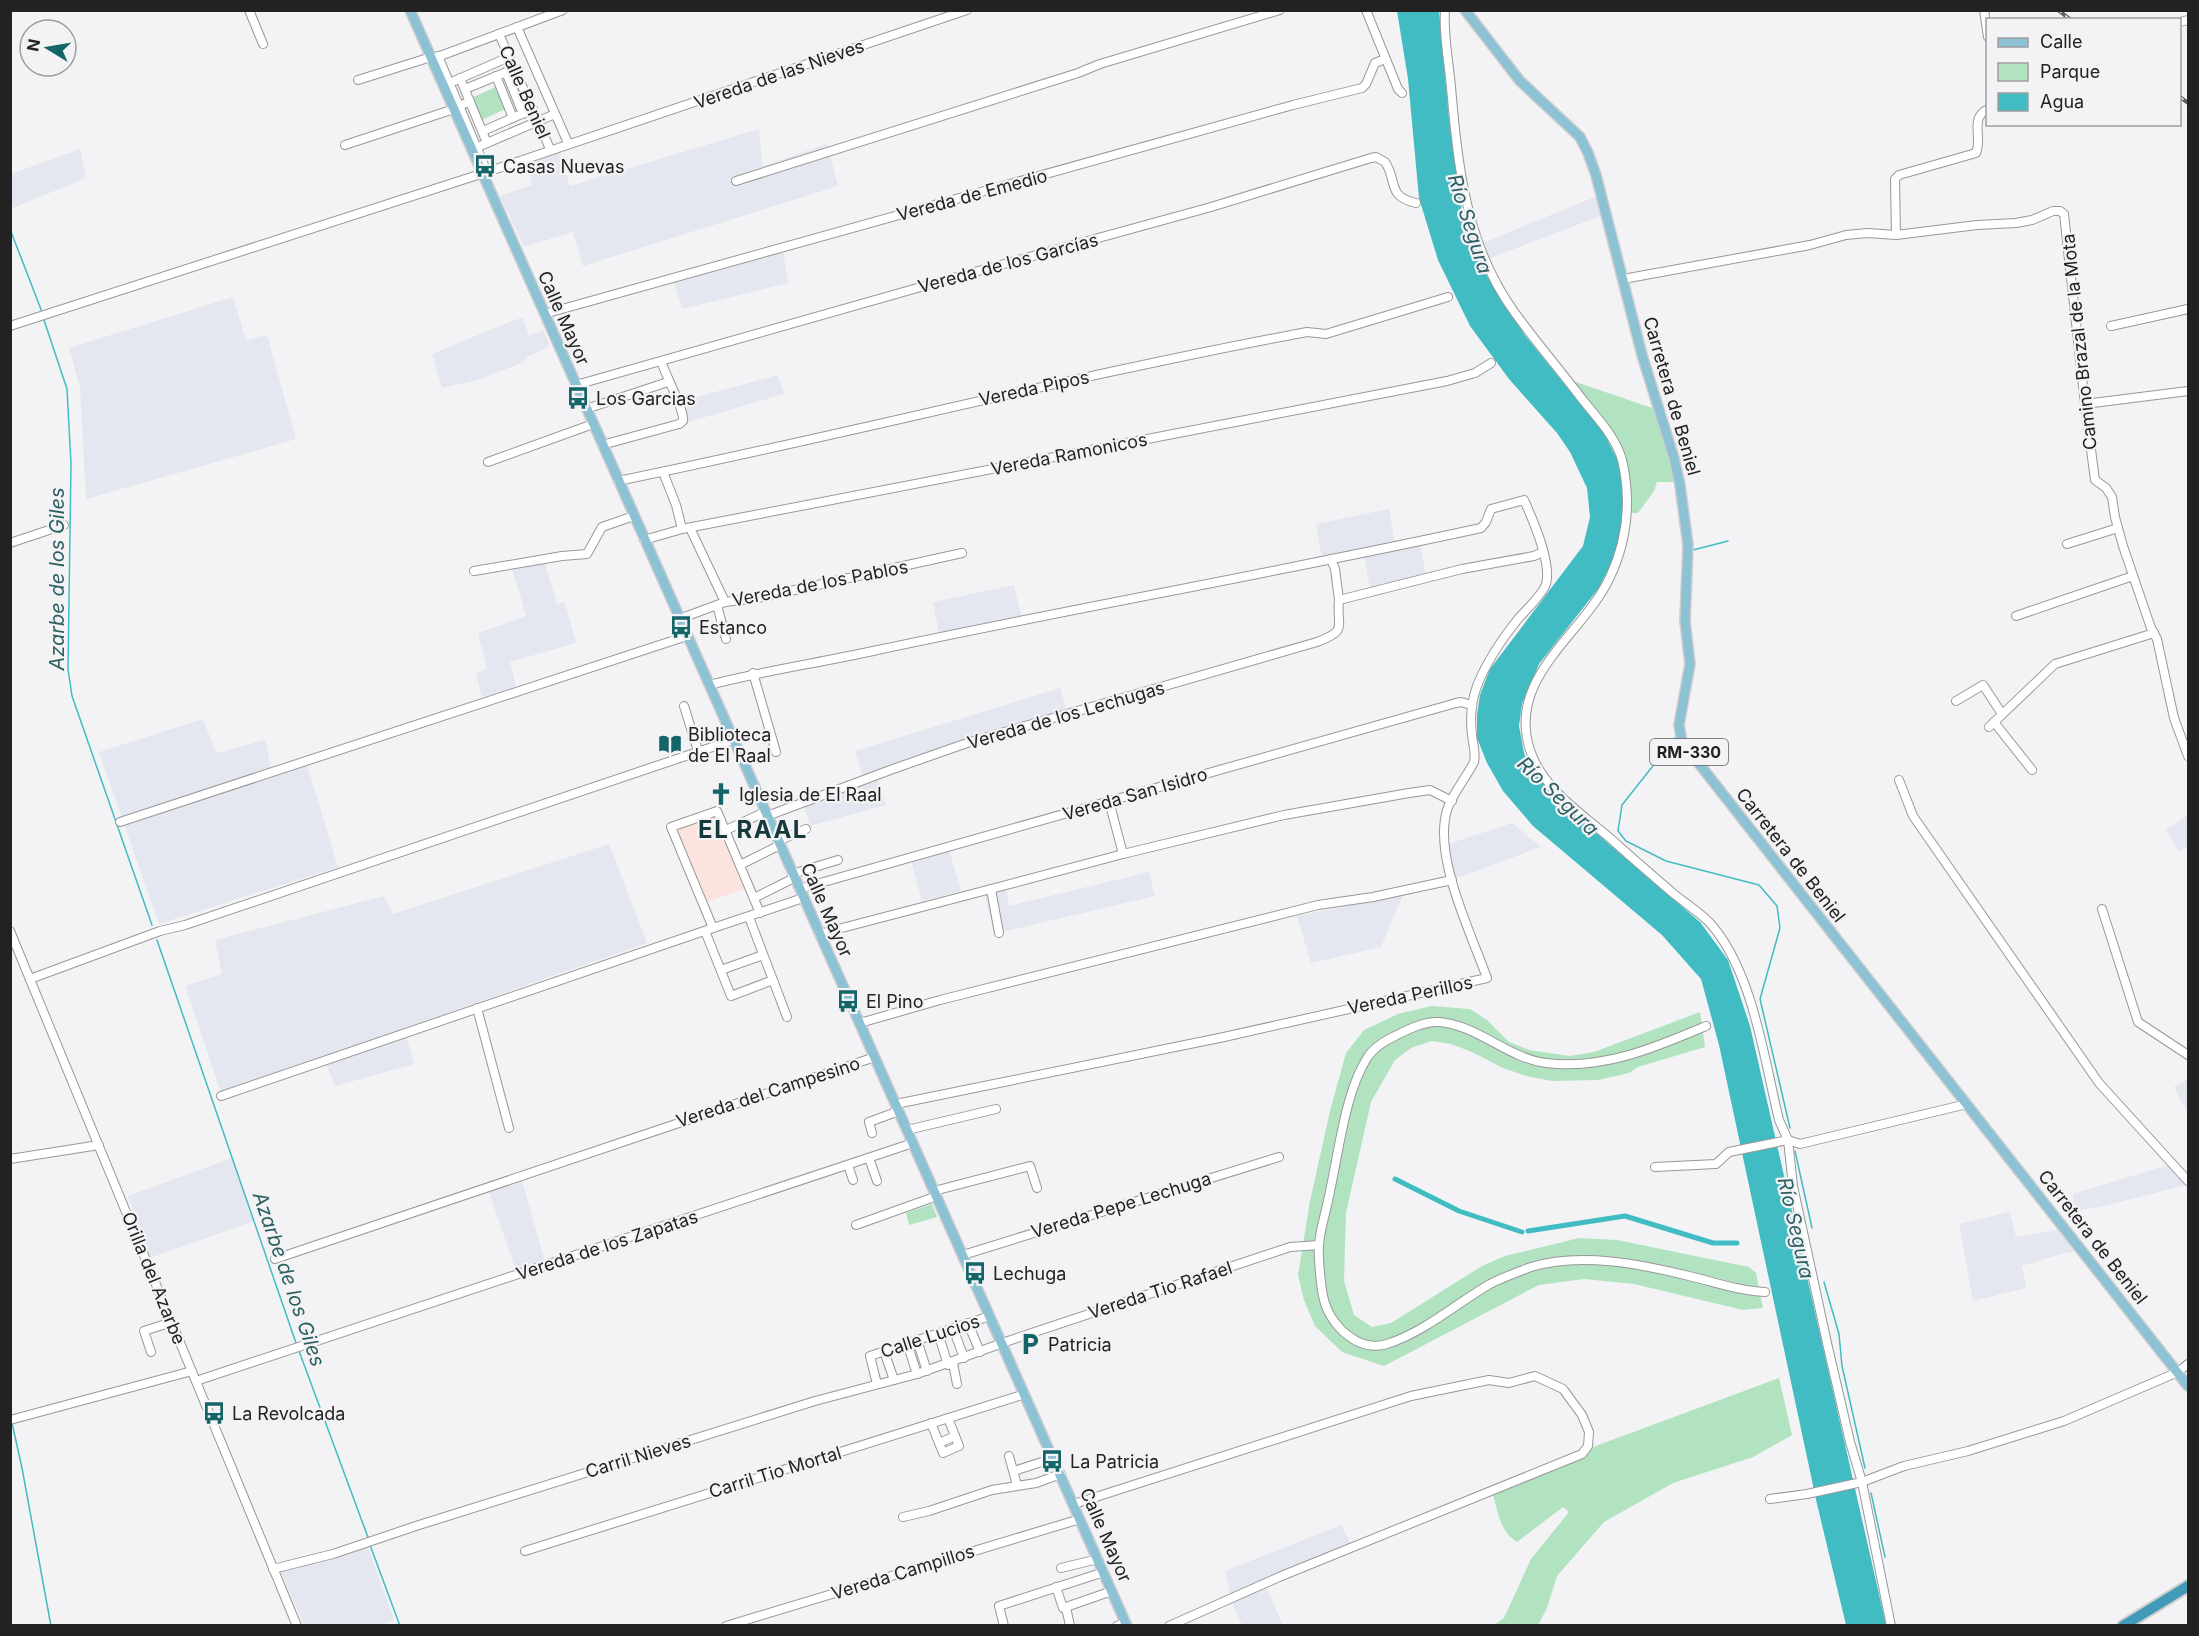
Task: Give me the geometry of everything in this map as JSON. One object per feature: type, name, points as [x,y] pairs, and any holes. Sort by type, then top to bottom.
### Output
[{"type":"highway","points":[[2123,1626],[2188,1586]]},
{"type":"main road","name":"Calle Mayor","points":[[410,10],[485,172],[586,409],[1054,1458],[1112,1591],[1123,1624]]},
{"type":"main road","name":"Carretera de Beniel","points":[[1465,10],[1520,81],[1576,133],[1585,146],[1600,190],[1642,355],[1677,468],[1687,535],[1685,621],[1690,664],[1679,725],[1681,740],[1772,859],[2188,1386]]},
{"type":"street","points":[[249,10],[263,44]]},
{"type":"street","points":[[358,80],[433,57],[562,10]]},
{"type":"street","name":"Vereda de las Nieves","points":[[10,326],[485,172],[967,10]]},
{"type":"street","points":[[736,181],[1100,64],[1280,10]]},
{"type":"street","points":[[1366,10],[1398,89],[1402,93]]},
{"type":"street","points":[[1445,10],[1458,162],[1469,219],[1483,259],[1513,310],[1609,433],[1623,461],[1627,504],[1624,542],[1609,580],[1546,663],[1536,683],[1525,719],[1529,748],[1538,769],[1560,795],[1708,922],[1730,951],[1748,993],[1779,1120],[1788,1140],[1793,1186],[1850,1442],[1862,1482],[1891,1626]]},
{"type":"street","points":[[517,27],[568,143]]},
{"type":"street","name":"Calle Beniel","points":[[499,34],[550,149]]},
{"type":"street","points":[[446,85],[509,57]]},
{"type":"street","name":"Vereda de Emedio","points":[[544,314],[1293,105],[1355,90],[1365,84],[1375,63],[1385,58]]},
{"type":"street","points":[[465,89],[514,69]]},
{"type":"street","points":[[506,72],[523,114]]},
{"type":"street","points":[[496,76],[513,118]]},
{"type":"street","points":[[460,78],[487,142]]},
{"type":"street","points":[[345,145],[470,101]]},
{"type":"street","points":[[483,131],[533,109]]},
{"type":"street","points":[[1896,235],[1895,179],[1899,175],[1976,153],[1978,148],[1977,119],[1980,113],[1986,110]]},
{"type":"street","points":[[474,148],[555,114]]},
{"type":"street","points":[[463,124],[477,117]]},
{"type":"street","name":"Vereda de los Garcías","points":[[576,385],[1229,202],[1371,158],[1376,157],[1385,162],[1395,191],[1404,199],[1416,203]]},
{"type":"street","name":"Camino Brazal de la Mota","points":[[1623,279],[1810,245],[1846,235],[1868,233],[1896,235],[1977,225],[2016,223],[2032,220],[2053,211],[2060,211],[2064,214],[2085,404],[2096,480],[2112,497],[2118,528],[2133,576],[2157,639],[2174,718],[2188,756]]},
{"type":"street","name":"Vereda Pipos","points":[[618,481],[1037,387],[1307,332],[1326,334],[1448,297]]},
{"type":"street","points":[[2111,326],[2188,309]]},
{"type":"street","points":[[602,445],[683,421],[684,415],[661,361]]},
{"type":"street","name":"Vereda Ramonicos","points":[[644,540],[686,528],[1447,381],[1475,373],[1491,363]]},
{"type":"street","points":[[586,409],[668,382]]},
{"type":"street","points":[[2085,404],[2188,391]]},
{"type":"street","points":[[488,462],[593,424]]},
{"type":"street","points":[[663,472],[721,603],[726,639]]},
{"type":"street","points":[[709,685],[753,674],[808,665],[956,633],[1331,560],[1481,528],[1491,509],[1524,501],[1543,552],[1534,556],[1462,569],[1339,600],[1335,569],[1331,560]]},
{"type":"street","points":[[474,571],[587,554],[602,527],[634,516]]},
{"type":"street","points":[[10,543],[64,525]]},
{"type":"street","points":[[2067,543],[2118,528]]},
{"type":"street","name":"Vereda Perillos","points":[[897,1108],[1488,978],[1452,880],[1444,849],[1444,827],[1448,809],[1474,762],[1476,753],[1471,728],[1471,705],[1477,687],[1489,662],[1516,622],[1546,585],[1547,569],[1543,552]]},
{"type":"street","name":"Vereda de los Pablos","points":[[679,619],[721,603],[763,597],[962,553]]},
{"type":"street","points":[[2016,616],[2133,576]]},
{"type":"street","name":"Vereda de los Lechugas","points":[[766,814],[970,742],[1334,636],[1340,620],[1339,600]]},
{"type":"street","points":[[2032,770],[1991,725],[2055,664],[2154,633]]},
{"type":"street","points":[[120,822],[687,636]]},
{"type":"street","points":[[753,674],[776,752]]},
{"type":"street","points":[[1956,700],[1983,685],[2002,714]]},
{"type":"street","name":"Vereda San Isidro","points":[[221,1096],[749,917],[801,893],[1109,801],[1456,703],[1471,705]]},
{"type":"street","points":[[684,706],[698,751]]},
{"type":"street","points":[[30,979],[160,931],[185,925],[733,740]]},
{"type":"street","points":[[1899,780],[1913,816],[2099,1083],[2188,1181]]},
{"type":"street","points":[[819,934],[1123,854],[1284,815],[1430,790],[1452,801]]},
{"type":"street","points":[[1109,801],[1123,854]]},
{"type":"street","points":[[760,912],[717,811],[671,827],[731,996],[773,980]]},
{"type":"street","points":[[726,830],[766,814]]},
{"type":"street","points":[[740,865],[806,829]]},
{"type":"street","points":[[754,898],[793,876],[838,860]]},
{"type":"street","points":[[860,1023],[940,1000],[1318,905],[1373,897],[1452,880]]},
{"type":"street","points":[[991,889],[999,933]]},
{"type":"street","points":[[2102,909],[2138,1022],[2188,1055]]},
{"type":"street","points":[[749,917],[787,1017]]},
{"type":"street","name":"Orilla del Azarbe","points":[[10,931],[297,1626]]},
{"type":"street","points":[[721,970],[763,955]]},
{"type":"street","points":[[477,1008],[509,1128]]},
{"type":"street","points":[[1706,1026],[1650,1049],[1604,1062],[1573,1066],[1526,1059],[1465,1028],[1437,1022],[1417,1026],[1392,1037],[1376,1048],[1367,1058],[1352,1092],[1319,1245],[1324,1300],[1335,1323],[1352,1339],[1367,1346],[1389,1344],[1425,1325],[1492,1283],[1533,1267],[1577,1259],[1619,1262],[1686,1275],[1751,1292],[1765,1292]]},
{"type":"street","name":"Vereda del Campesino","points":[[275,1259],[661,1127],[724,1109],[875,1057]]},
{"type":"street","points":[[1655,1167],[1716,1164],[1729,1152],[1788,1140],[1800,1144],[1967,1104]]},
{"type":"street","points":[[872,1133],[869,1122],[897,1108]]},
{"type":"street","points":[[907,1130],[996,1109]]},
{"type":"street","name":"Vereda de los Zapatas","points":[[196,1381],[913,1143]]},
{"type":"street","points":[[10,1160],[99,1145]]},
{"type":"street","name":"Vereda Pepe Lechuga","points":[[963,1254],[1280,1157]]},
{"type":"street","points":[[869,1158],[877,1181]]},
{"type":"street","points":[[848,1165],[853,1180]]},
{"type":"street","points":[[856,1225],[936,1194],[1030,1166],[1037,1188]]},
{"type":"street","name":"Vereda Tio Rafael","points":[[1002,1343],[1290,1247],[1319,1245]]},
{"type":"street","name":"Calle Lucios","points":[[877,1384],[870,1356],[990,1316]]},
{"type":"street","points":[[151,1352],[144,1331],[172,1322]]},
{"type":"street","points":[[968,1323],[980,1352]]},
{"type":"street","points":[[953,1328],[964,1358]]},
{"type":"street","points":[[938,1333],[957,1384]]},
{"type":"street","points":[[917,1340],[927,1371]]},
{"type":"street","points":[[907,1343],[917,1374]]},
{"type":"street","name":"Carril Nieves","points":[[273,1569],[333,1554],[598,1468],[950,1364],[1002,1343]]},
{"type":"street","points":[[884,1351],[894,1380]]},
{"type":"street","points":[[1770,1499],[1807,1494],[1862,1482],[1904,1466],[1968,1451],[2064,1421],[2178,1372],[2188,1364]]},
{"type":"street","points":[[13,1419],[192,1371]]},
{"type":"street","points":[[1074,1504],[1411,1396],[1489,1380],[1509,1383],[1535,1376],[1563,1389],[1582,1415],[1589,1432],[1588,1446],[1582,1454],[1279,1577],[1169,1626]]},
{"type":"street","name":"Carril Tio Mortal","points":[[525,1551],[1025,1394]]},
{"type":"street","points":[[931,1423],[943,1453],[959,1446],[948,1418]]},
{"type":"street","points":[[1009,1456],[1017,1485]]},
{"type":"street","points":[[1014,1471],[1054,1458]]},
{"type":"street","points":[[903,1517],[929,1511],[981,1493],[1036,1483],[1061,1474]]},
{"type":"street","name":"Vereda Campillos","points":[[726,1626],[1080,1519]]},
{"type":"street","points":[[1061,1568],[1098,1559]]},
{"type":"street","points":[[1004,1626],[999,1606],[1104,1572]]},
{"type":"street","points":[[1056,1587],[1063,1608],[1112,1591]]},
{"type":"street","points":[[1066,1607],[1070,1626]]},
{"type":"shaded area","points":[[759,129],[763,166],[827,144],[838,186],[583,266],[573,232],[524,247],[500,196],[532,185],[528,160],[559,153],[570,186]]},
{"type":"shaded area","points":[[80,149],[86,178],[13,208],[11,174]]},
{"type":"shaded area","points":[[1597,196],[1603,215],[1488,259],[1483,243]]},
{"type":"shaded area","points":[[783,251],[788,283],[682,309],[674,281]]},
{"type":"shaded area","points":[[233,297],[246,340],[267,335],[296,439],[86,499],[80,388],[69,348]]},
{"type":"shaded area","points":[[523,318],[529,336],[543,330],[550,346],[527,357],[522,363],[477,380],[442,388],[432,354]]},
{"type":"shaded area","points":[[778,375],[784,394],[688,422],[682,401]]},
{"type":"shaded area","points":[[1389,509],[1395,543],[1419,539],[1426,576],[1370,589],[1364,556],[1322,558],[1316,524]]},
{"type":"shaded area","points":[[544,561],[557,604],[565,602],[576,643],[510,662],[516,687],[482,697],[476,673],[487,669],[478,633],[526,616],[512,568]]},
{"type":"shaded area","points":[[1014,585],[1023,623],[940,639],[933,602]]},
{"type":"shaded area","points":[[1060,688],[1067,711],[863,777],[855,751]]},
{"type":"shaded area","points":[[203,719],[216,753],[265,740],[273,776],[307,765],[338,867],[159,924],[99,752]]},
{"type":"shaded area","points":[[878,779],[886,805],[810,826],[804,806]]},
{"type":"shaded area","points":[[718,815],[747,888],[708,902],[701,886],[699,887],[675,829]]},
{"type":"shaded area","points":[[2188,815],[2188,847],[2179,852],[2166,830]]},
{"type":"shaded area","points":[[1512,823],[1541,847],[1455,879],[1448,844]]},
{"type":"shaded area","points":[[609,844],[647,943],[404,1028],[414,1064],[335,1086],[323,1057],[221,1093],[185,986],[222,974],[215,940],[384,896],[393,914]]},
{"type":"shaded area","points":[[949,850],[961,891],[922,901],[911,860]]},
{"type":"shaded area","points":[[1149,872],[1155,896],[994,934],[985,896],[1006,890],[1009,906]]},
{"type":"shaded area","points":[[1403,895],[1381,947],[1311,963],[1297,916]]},
{"type":"shaded area","points":[[2188,1079],[2188,1107],[2185,1109],[2174,1087]]},
{"type":"shaded area","points":[[232,1158],[254,1221],[150,1258],[128,1196]]},
{"type":"shaded area","points":[[2168,1165],[2186,1185],[2076,1211],[2073,1194]]},
{"type":"shaded area","points":[[520,1173],[545,1262],[516,1271],[486,1183]]},
{"type":"shaded area","points":[[2010,1212],[2016,1237],[2059,1229],[2074,1252],[2022,1266],[2026,1288],[1973,1301],[1959,1224]]},
{"type":"shaded area","points":[[1341,1525],[1353,1547],[1352,1551],[1266,1587],[1283,1625],[1242,1625],[1232,1602],[1225,1571]]},
{"type":"shaded area","points":[[368,1547],[394,1620],[380,1625],[304,1625],[280,1570]]},
{"type":"green space","points":[[498,86],[507,108],[480,121],[471,98]]},
{"type":"green space","points":[[1573,381],[1655,409],[1676,482],[1657,482],[1654,491],[1638,513],[1630,513],[1615,438]]},
{"type":"green space","points":[[1431,1006],[1470,1009],[1487,1020],[1509,1042],[1529,1050],[1570,1056],[1594,1052],[1700,1012],[1705,1047],[1638,1067],[1629,1073],[1598,1080],[1552,1081],[1526,1076],[1451,1044],[1432,1041],[1411,1048],[1395,1060],[1371,1102],[1346,1213],[1344,1281],[1354,1315],[1372,1327],[1391,1323],[1482,1266],[1505,1256],[1579,1238],[1617,1240],[1749,1267],[1756,1273],[1763,1308],[1743,1310],[1634,1284],[1584,1279],[1539,1285],[1384,1366],[1342,1352],[1315,1326],[1304,1300],[1298,1275],[1310,1201],[1330,1111],[1346,1053],[1364,1030],[1398,1014]]},
{"type":"green space","points":[[932,1204],[937,1217],[909,1225],[906,1213]]},
{"type":"green space","points":[[1779,1378],[1792,1435],[1753,1457],[1673,1483],[1604,1522],[1557,1576],[1547,1608],[1538,1625],[1494,1625],[1504,1618],[1531,1559],[1569,1512],[1563,1507],[1517,1542],[1503,1527],[1493,1495],[1593,1447]]},
{"type":"water","name":"Río Segura","points":[[1397,11],[1439,11],[1449,119],[1462,211],[1480,265],[1524,334],[1604,433],[1617,459],[1622,479],[1623,519],[1614,559],[1598,589],[1539,664],[1522,704],[1519,726],[1524,753],[1531,769],[1588,826],[1700,922],[1728,960],[1750,1026],[1886,1625],[1846,1625],[1817,1504],[1719,1045],[1701,979],[1662,935],[1533,826],[1503,791],[1487,763],[1477,738],[1480,695],[1490,669],[1583,546],[1590,517],[1587,488],[1570,452],[1557,433],[1509,379],[1470,326],[1438,260],[1419,198],[1408,79]]},
{"type":"waterway","name":"Azarbe de los Giles","points":[[10,229],[42,312]]},
{"type":"waterway","name":"Azarbe de los Giles","points":[[44,320],[67,389],[71,464],[68,669],[72,696],[152,925]]},
{"type":"waterway","points":[[1693,550],[1728,541]]},
{"type":"waterway","points":[[1675,738],[1622,805],[1618,831],[1626,841],[1666,861],[1759,885],[1777,906],[1780,928],[1760,999],[1790,1128]]},
{"type":"waterway","name":"Azarbe de los Giles","points":[[157,940],[296,1343]]},
{"type":"waterway","name":"Río Segura","points":[[1795,1151],[1812,1228]]},
{"type":"waterway","points":[[1395,1179],[1459,1211],[1522,1232]]},
{"type":"waterway","points":[[1528,1231],[1625,1216],[1713,1243],[1737,1243]]},
{"type":"waterway","name":"Río Segura","points":[[1824,1282],[1839,1334],[1842,1366],[1865,1468]]},
{"type":"waterway","name":"Azarbe de los Giles","points":[[299,1351],[369,1540]]},
{"type":"waterway","points":[[12,1423],[51,1626]]},
{"type":"waterway","points":[[1871,1493],[1885,1557]]},
{"type":"waterway","name":"Azarbe de los Giles","points":[[370,1545],[400,1626]]},
{"type":"railway","points":[[2058,10],[2068,18]]},
{"type":"railway","points":[[2181,98],[2188,103]]},
{"type":"place","name":"Casas Nuevas","points":[[485,166]]},
{"type":"place","name":"Los Garcias","points":[[578,398]]},
{"type":"place","name":"Estanco","points":[[681,627]]},
{"type":"place","name":"Biblioteca de El Raal","points":[[670,744]]},
{"type":"place","name":"Iglesia de El Raal","points":[[721,794]]},
{"type":"place","name":"El Pino","points":[[848,1001]]},
{"type":"place","name":"Lechuga","points":[[975,1273]]},
{"type":"place","name":"Patricia","points":[[1030,1344]]},
{"type":"place","name":"La Revolcada","points":[[214,1413]]},
{"type":"place","name":"La Patricia","points":[[1052,1461]]},
{"type":"district","name":"EL RAAL","points":[[753,829]]}]
